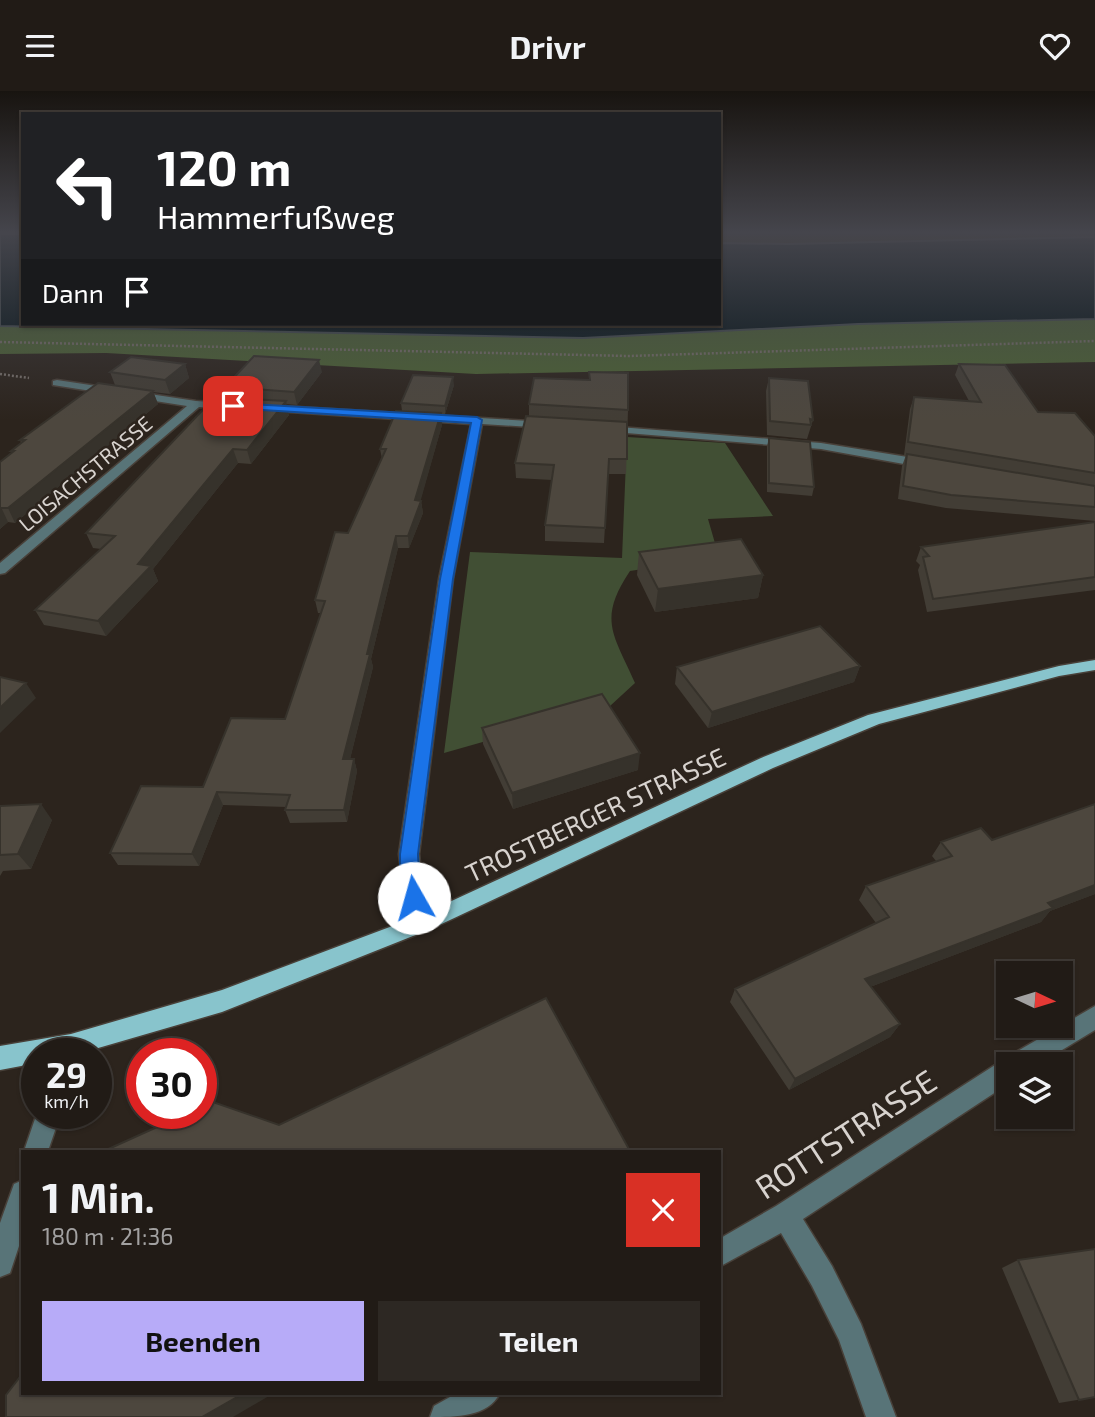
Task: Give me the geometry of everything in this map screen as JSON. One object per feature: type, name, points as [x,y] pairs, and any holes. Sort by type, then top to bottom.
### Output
[{"type":"main road","name":"TROSTBERGER STRASSE","points":[[105,1038],[222,1001],[426,922],[767,763],[874,719],[1059,671],[1095,665]]},
{"type":"main road","name":"TROSTBERGER STRASSE","points":[[0,1058],[21,1055]]},
{"type":"street","points":[[57,383],[196,404],[557,425]]},
{"type":"street","name":"LOISACHSTRASSE","points":[[0,571],[196,404]]},
{"type":"street","points":[[426,922],[414,898],[409,876],[409,854],[446,579],[477,420]]},
{"type":"street","points":[[597,428],[821,446],[944,467]]},
{"type":"street","points":[[1037,1052],[1095,1017]]},
{"type":"street","name":"ROTTSTRASSE","points":[[721,1253],[785,1215],[996,1078]]},
{"type":"street","points":[[36,1150],[44,1129]]},
{"type":"street","points":[[0,1263],[21,1199]]},
{"type":"street","points":[[785,1215],[822,1276],[851,1334],[881,1417]]},
{"type":"street","points":[[445,1417],[482,1395]]},
{"type":"path","points":[[0,342],[629,356],[1095,341]]},
{"type":"green space","points":[[1095,319],[1095,362],[476,374],[106,353],[0,354],[0,326],[583,338],[858,324]]},
{"type":"green space","points":[[627,437],[725,443],[773,516],[708,519],[719,557],[630,571],[614,602],[612,627],[635,683],[610,706],[444,753],[470,552],[622,558]]},
{"type":"shaded area","points":[[0,296],[21,296],[21,326],[721,326],[721,296],[1095,296],[1095,319],[858,324],[583,338],[0,326]]},
{"type":"building","points":[[254,356],[319,360],[294,392],[225,387]]},
{"type":"building","points":[[131,357],[185,364],[165,380],[110,372]]},
{"type":"building","points":[[959,364],[1005,365],[1038,412],[1075,413],[1095,436],[1095,473],[908,442],[914,397],[981,402]]},
{"type":"building","points":[[589,372],[628,373],[628,410],[529,404],[534,378],[590,380]]},
{"type":"building","points":[[413,375],[453,377],[445,406],[401,403]]},
{"type":"building","points":[[769,378],[808,381],[813,420],[810,419],[811,425],[770,421]]},
{"type":"building","points":[[98,383],[153,391],[8,508],[0,508],[0,462],[25,440],[20,440]]},
{"type":"building","points":[[215,397],[286,401],[247,450],[233,449],[138,564],[151,566],[98,621],[35,610],[115,536],[86,533]]},
{"type":"building","points":[[396,411],[441,413],[415,500],[421,501],[408,536],[396,536],[367,654],[370,654],[343,759],[354,759],[344,810],[285,810],[290,795],[217,792],[192,854],[110,853],[141,786],[203,787],[231,718],[285,719],[325,601],[315,600],[335,532],[348,533],[386,449],[380,449]]},
{"type":"building","points":[[526,416],[627,422],[627,459],[609,459],[605,528],[545,525],[554,465],[515,463]]},
{"type":"building","points":[[769,438],[810,442],[814,487],[769,483]]},
{"type":"building","points":[[907,454],[1095,486],[1095,507],[951,495],[903,486]]},
{"type":"building","points":[[1095,522],[1095,577],[933,599],[923,557],[929,556],[921,547]]},
{"type":"building","points":[[741,539],[763,575],[658,589],[639,552]]},
{"type":"building","points":[[820,626],[860,666],[712,712],[677,667]]},
{"type":"building","points":[[0,677],[26,683],[0,708]]},
{"type":"building","points":[[602,694],[640,753],[512,793],[482,728]]},
{"type":"building","points":[[41,804],[18,854],[0,855],[0,806]]},
{"type":"building","points":[[1095,804],[1095,885],[1048,903],[1053,908],[865,979],[900,1024],[795,1079],[735,989],[889,917],[866,886],[952,856],[941,842],[981,828],[992,840]]},
{"type":"building","points":[[546,998],[629,1150],[106,1150],[153,1129],[217,1129],[217,1103],[279,1125]]},
{"type":"building","points":[[1095,1249],[1095,1397],[1079,1400],[1018,1260]]},
{"type":"building","points":[[21,1376],[21,1395],[240,1395],[202,1417],[6,1417],[6,1395]]},
{"type":"route","points":[[233,406],[477,420],[446,579],[409,854],[409,876],[414,898]]}]
